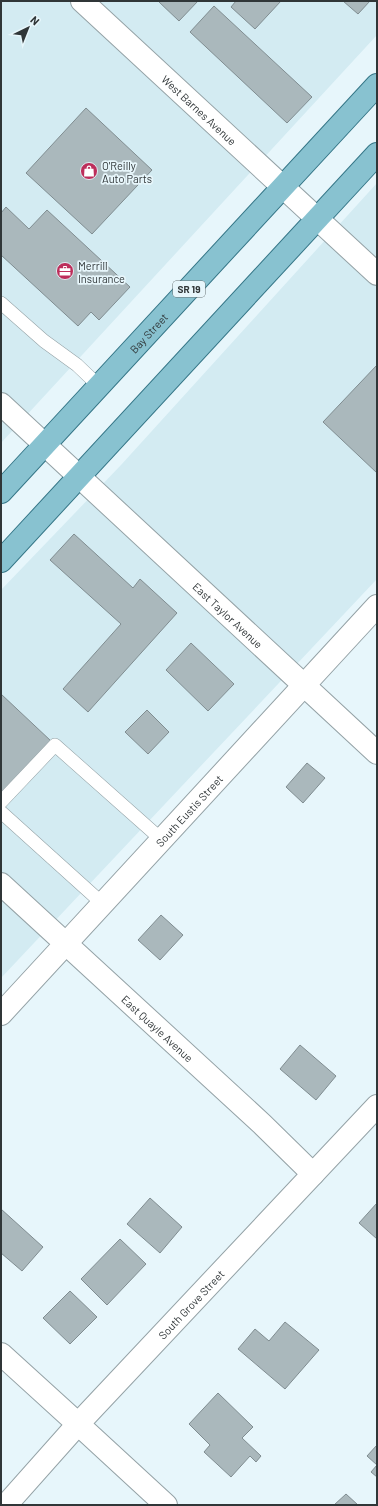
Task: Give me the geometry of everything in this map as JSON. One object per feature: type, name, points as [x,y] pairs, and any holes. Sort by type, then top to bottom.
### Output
[{"type":"main road","name":"Bay Street","points":[[1,492],[377,85]]},
{"type":"main road","points":[[1,561],[377,154]]},
{"type":"street","name":"West Barnes Avenue","points":[[82,1],[377,274]]},
{"type":"street","name":"East Taylor Avenue","points":[[1,404],[377,753]]},
{"type":"street","name":"South Eustis Street","points":[[1,1014],[377,606]]},
{"type":"street","name":"East Quayle Avenue","points":[[1,884],[262,1124],[313,1174]]},
{"type":"street","name":"South Grove Street","points":[[6,1505],[78,1424],[377,1106]]},
{"type":"street","points":[[1,1354],[166,1505]]},
{"type":"lane","points":[[1,303],[44,341],[78,366],[99,386]]},
{"type":"lane","points":[[1,802],[55,745],[162,840]]},
{"type":"lane","points":[[1,812],[103,904]]},
{"type":"shaded area","points":[[1,1],[377,1],[377,35],[1,443]]},
{"type":"shaded area","points":[[377,183],[377,579],[1,978],[1,590],[121,465]]},
{"type":"building","points":[[158,1],[198,1],[179,21]]},
{"type":"building","points":[[236,1],[281,1],[255,29],[231,7]]},
{"type":"building","points":[[343,1],[370,1],[358,14]]},
{"type":"building","points":[[214,6],[312,97],[287,123],[190,32]]},
{"type":"building","name":"O'Reilly Auto Parts","points":[[86,108],[152,170],[92,234],[26,173]]},
{"type":"building","name":"Merrill Insurance","points":[[6,207],[29,229],[47,210],[130,287],[99,320],[91,312],[78,326],[1,255],[1,213]]},
{"type":"building","points":[[377,365],[377,473],[323,422]]},
{"type":"building","points":[[74,534],[133,588],[140,579],[177,613],[88,712],[63,689],[121,624],[50,560]]},
{"type":"building","points":[[191,643],[234,684],[208,711],[166,670]]},
{"type":"building","points":[[1,694],[51,741],[1,793]]},
{"type":"building","points":[[147,710],[169,732],[148,754],[125,732]]},
{"type":"building","points":[[307,763],[325,778],[303,803],[286,787]]},
{"type":"building","points":[[161,915],[183,935],[160,960],[138,940]]},
{"type":"building","points":[[300,1045],[336,1076],[316,1100],[280,1069]]},
{"type":"building","points":[[150,1198],[182,1227],[160,1253],[127,1224]]},
{"type":"building","points":[[377,1203],[377,1239],[359,1223]]},
{"type":"building","points":[[1,1209],[43,1247],[22,1271],[1,1253]]},
{"type":"building","points":[[120,1239],[146,1264],[107,1305],[81,1279]]},
{"type":"building","points":[[70,1291],[97,1317],[70,1344],[43,1318]]},
{"type":"building","points":[[285,1322],[319,1350],[285,1389],[238,1349],[255,1329],[269,1341]]},
{"type":"building","points":[[218,1393],[253,1427],[242,1438],[261,1456],[256,1462],[250,1456],[231,1477],[204,1452],[210,1445],[189,1424]]},
{"type":"building","points":[[377,1445],[377,1465],[367,1456]]},
{"type":"building","points":[[377,1465],[377,1477],[371,1472]]},
{"type":"building","points":[[346,1494],[358,1505],[334,1505]]},
{"type":"place","name":"O'Reilly Auto Parts","points":[[89,171]]},
{"type":"place","name":"Merrill Insurance","points":[[65,271]]}]
